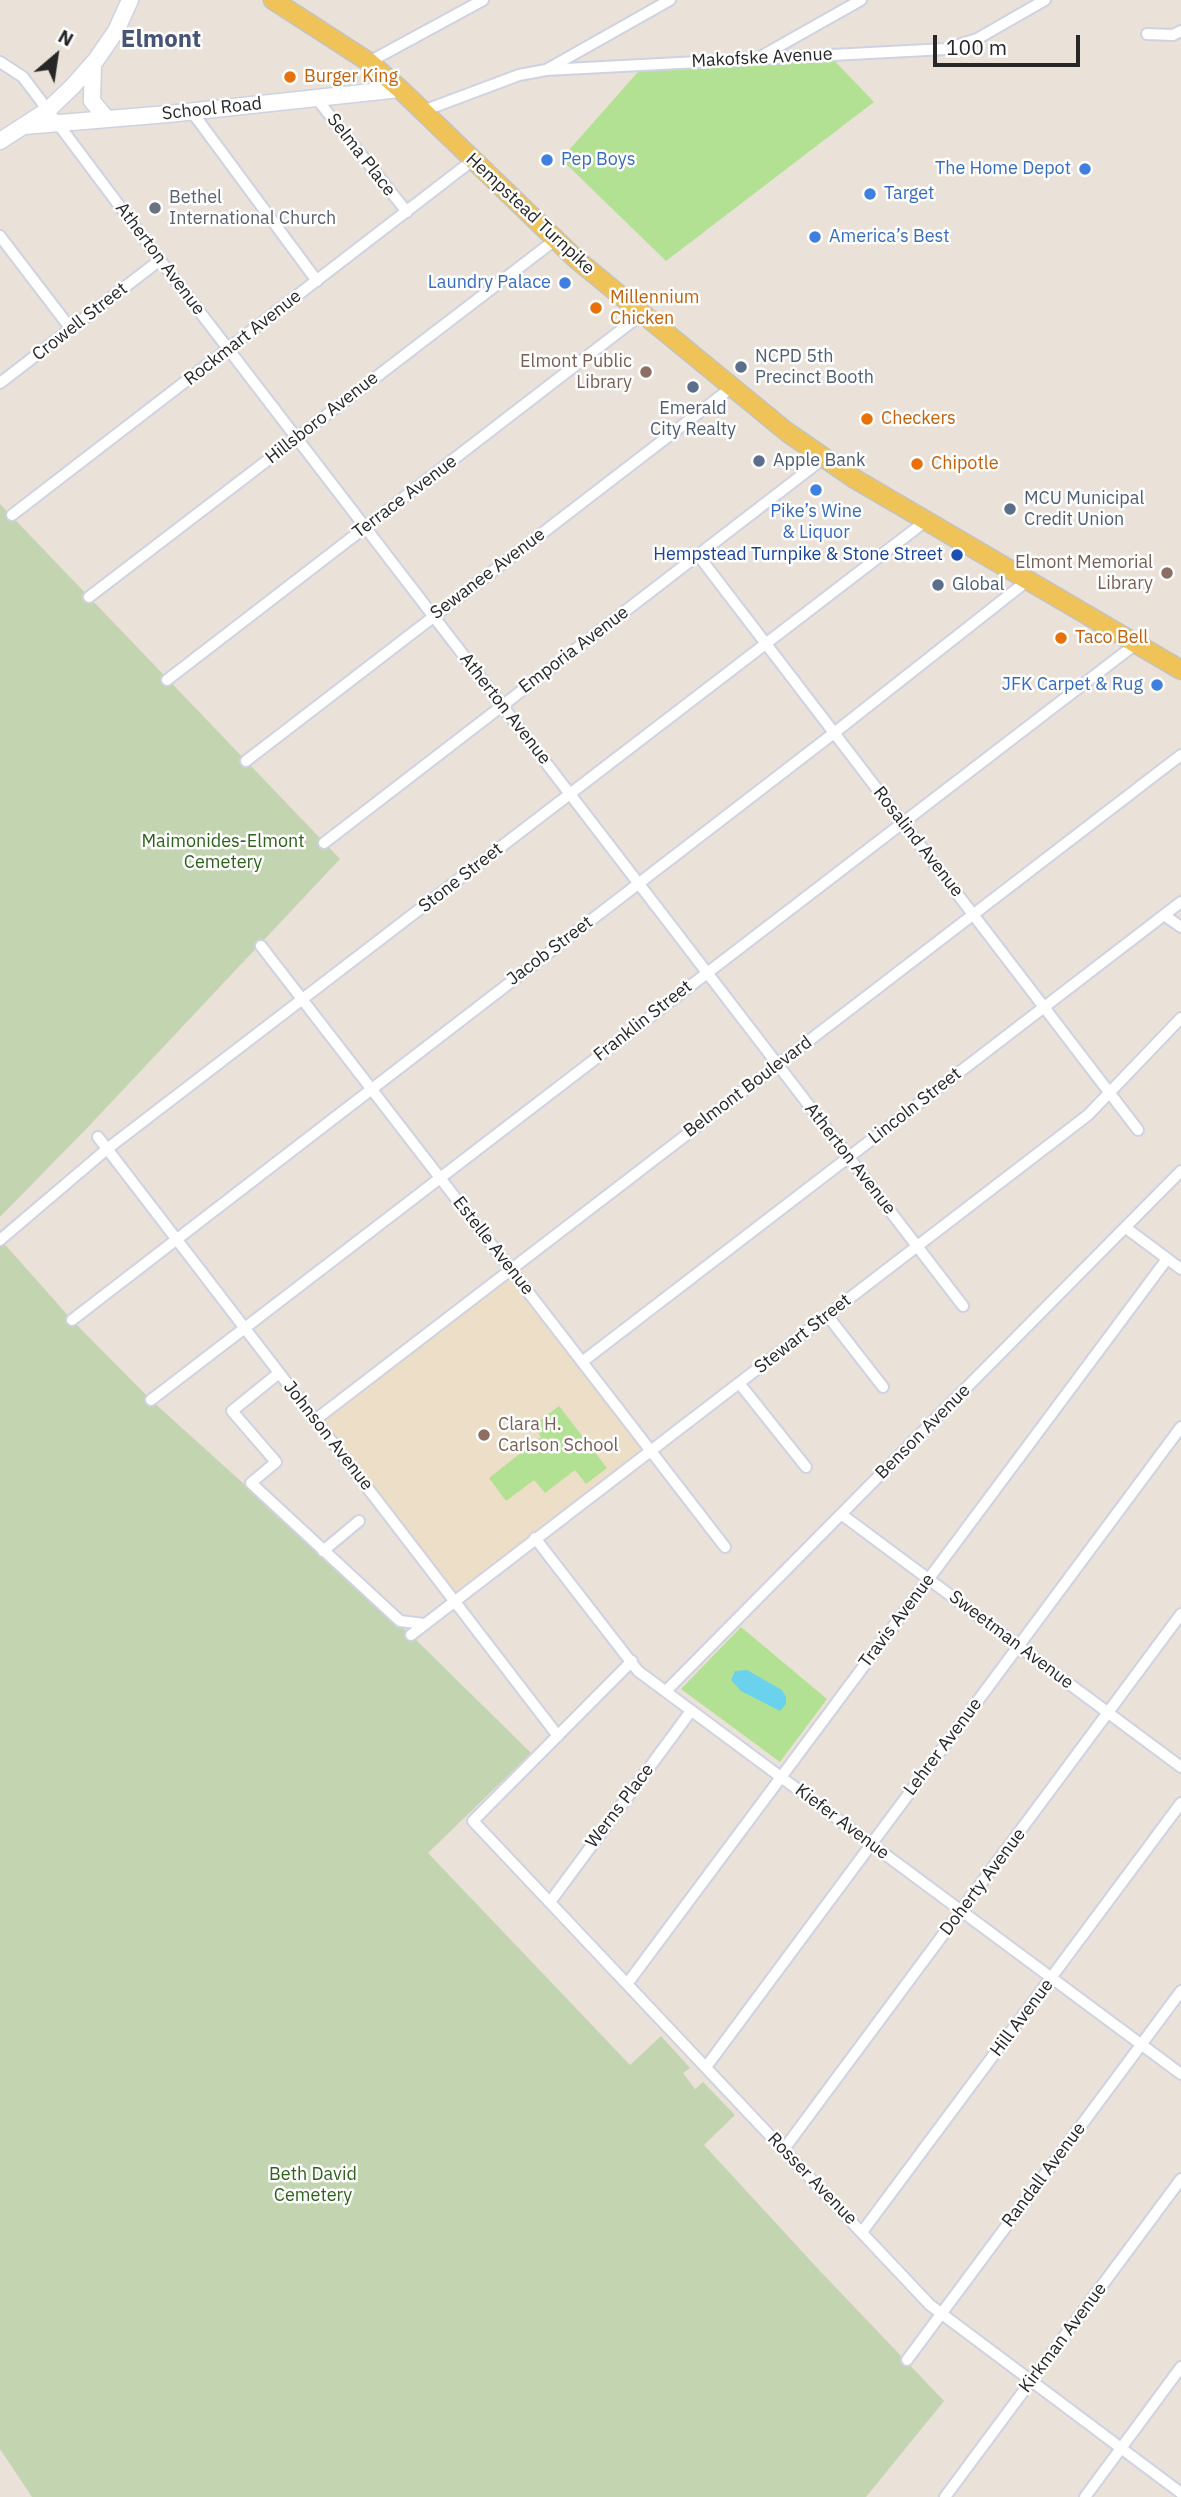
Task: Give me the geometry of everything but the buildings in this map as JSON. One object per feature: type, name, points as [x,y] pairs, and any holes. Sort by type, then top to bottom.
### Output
[{"type":"main road","points":[[0,141],[24,126],[53,117],[116,31],[130,0]]},
{"type":"main road","name":"Hempstead Turnpike","points":[[285,2],[369,62],[555,240],[731,388],[824,458],[1027,581],[1181,670]]},
{"type":"main road","points":[[93,63],[92,101],[107,119]]},
{"type":"main road","name":"School Road","points":[[53,117],[107,119],[400,89]]},
{"type":"street","points":[[369,62],[463,5],[482,0]]},
{"type":"street","points":[[423,111],[519,75],[546,69],[670,0]]},
{"type":"street","points":[[757,58],[859,0]]},
{"type":"street","name":"Makofske Avenue","points":[[546,69],[946,49],[977,39],[1045,0]]},
{"type":"street","points":[[1147,34],[1173,35],[1181,30]]},
{"type":"street","name":"Atherton Avenue","points":[[0,62],[23,77],[228,349],[963,1306]]},
{"type":"street","name":"Selma Place","points":[[316,98],[407,212]]},
{"type":"street","points":[[192,112],[317,281]]},
{"type":"street","name":"Rockmart Avenue","points":[[12,515],[473,160]]},
{"type":"street","points":[[0,236],[71,329]]},
{"type":"street","name":"Hillsboro Avenue","points":[[89,597],[555,240]]},
{"type":"street","name":"Crowell Street","points":[[0,383],[160,260]]},
{"type":"street","name":"Terrace Avenue","points":[[167,680],[642,314]]},
{"type":"street","name":"Sewanee Avenue","points":[[246,761],[731,388]]},
{"type":"street","name":"Emporia Avenue","points":[[324,843],[824,458]]},
{"type":"street","name":"Stone Street","points":[[1,1240],[107,1149],[927,520]]},
{"type":"street","name":"Rosalind Avenue","points":[[698,555],[1138,1130]]},
{"type":"street","name":"Jacob Street","points":[[72,1320],[1027,581]]},
{"type":"street","name":"Franklin Street","points":[[152,1400],[1137,643]]},
{"type":"street","name":"Belmont Boulevard","points":[[315,1420],[1181,755]]},
{"type":"street","name":"Lincoln Street","points":[[582,1362],[1181,902]]},
{"type":"street","points":[[1164,915],[1181,927]]},
{"type":"street","name":"Estelle Avenue","points":[[261,946],[725,1547]]},
{"type":"street","name":"Stewart Street","points":[[411,1635],[1088,1115],[1181,1017]]},
{"type":"street","name":"Johnson Avenue","points":[[98,1137],[558,1736]]},
{"type":"street","name":"Benson Avenue","points":[[666,1692],[1181,1171]]},
{"type":"street","points":[[1126,1228],[1181,1269]]},
{"type":"street","name":"Travis Avenue","points":[[627,1984],[1167,1259]]},
{"type":"street","points":[[827,1315],[883,1387]]},
{"type":"street","points":[[279,1373],[232,1411],[276,1462],[251,1483],[400,1621],[424,1624]]},
{"type":"street","points":[[739,1383],[806,1467]]},
{"type":"street","name":"Lehrer Avenue","points":[[706,2067],[1181,1427]]},
{"type":"street","name":"Sweetman Avenue","points":[[841,1514],[1181,1767]]},
{"type":"street","points":[[323,1551],[359,1521]]},
{"type":"street","name":"Kiefer Avenue","points":[[536,1538],[638,1671],[1181,2074]]},
{"type":"street","name":"Doherty Avenue","points":[[784,2149],[1181,1614]]},
{"type":"street","points":[[558,1736],[632,1661]]},
{"type":"street","name":"Werns Place","points":[[550,1902],[691,1711]]},
{"type":"street","name":"Rosser Avenue","points":[[558,1736],[473,1821],[941,2314],[1181,2493]]},
{"type":"street","name":"Hill Avenue","points":[[862,2232],[1181,1802]]},
{"type":"street","name":"Randall Avenue","points":[[908,2360],[1181,1991]]},
{"type":"street","name":"Kirkman Avenue","points":[[945,2497],[1181,2179]]},
{"type":"street","points":[[1084,2497],[1181,2367]]},
{"type":"shaded area","name":"Clara H. Carlson School","points":[[511,1275],[645,1449],[454,1593],[323,1420]]},
{"type":"green space","points":[[829,55],[874,102],[666,261],[561,159],[645,64]]},
{"type":"green space","name":"Maimonides-Elmont Cemetery","points":[[0,504],[340,859],[0,1217]]},
{"type":"green space","name":"Beth David Cemetery","points":[[0,1239],[72,1320],[151,1400],[411,1635],[531,1753],[428,1853],[630,2065],[661,2036],[690,2068],[683,2073],[695,2089],[703,2082],[735,2115],[704,2145],[944,2401],[866,2497],[32,2497],[0,2449]]},
{"type":"green space","points":[[559,1406],[607,1468],[586,1484],[575,1470],[545,1493],[534,1480],[506,1501],[489,1478],[541,1437],[533,1426]]},
{"type":"green space","points":[[741,1627],[827,1699],[780,1762],[681,1689]]},
{"type":"water","points":[[747,1670],[782,1690],[786,1704],[780,1711],[741,1691],[731,1680],[735,1671]]},
{"type":"place","name":"Burger King","points":[[290,77]]},
{"type":"place","name":"Pep Boys","points":[[547,160]]},
{"type":"place","name":"The Home Depot","points":[[1085,169]]},
{"type":"place","name":"Target","points":[[870,194]]},
{"type":"place","name":"Bethel International Church","points":[[155,208]]},
{"type":"place","name":"America’s Best","points":[[815,237]]},
{"type":"place","name":"Laundry Palace","points":[[565,283]]},
{"type":"place","name":"Millennium Chicken","points":[[596,308]]},
{"type":"place","name":"NCPD 5th Precinct Booth","points":[[741,367]]},
{"type":"place","name":"Elmont Public Library","points":[[646,372]]},
{"type":"place","name":"Emerald City Realty","points":[[693,387]]},
{"type":"place","name":"Checkers","points":[[867,419]]},
{"type":"place","name":"Apple Bank","points":[[759,461]]},
{"type":"place","name":"Chipotle","points":[[917,464]]},
{"type":"place","name":"Pike’s Wine & Liquor","points":[[816,490]]},
{"type":"place","name":"MCU Municipal Credit Union","points":[[1010,509]]},
{"type":"place","name":"Hempstead Turnpike & Stone Street","points":[[957,555]]},
{"type":"place","name":"Elmont Memorial Library","points":[[1167,573]]},
{"type":"place","name":"Global","points":[[938,585]]},
{"type":"place","name":"Taco Bell","points":[[1061,638]]},
{"type":"place","name":"JFK Carpet & Rug","points":[[1157,685]]},
{"type":"place","name":"Clara H. Carlson School","points":[[484,1435]]},
{"type":"district","name":"Elmont","points":[[161,40]]}]
